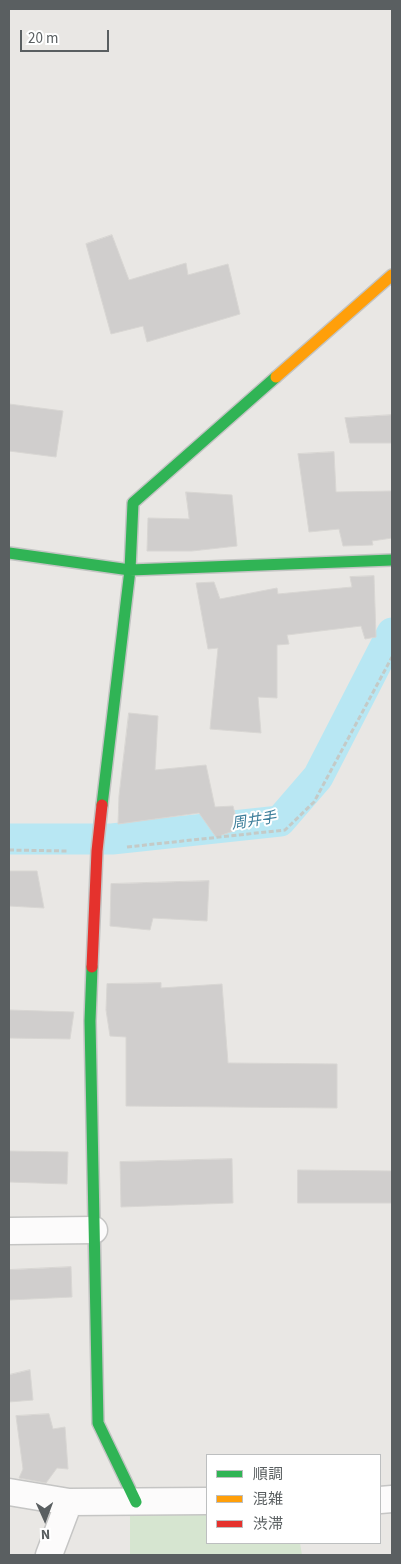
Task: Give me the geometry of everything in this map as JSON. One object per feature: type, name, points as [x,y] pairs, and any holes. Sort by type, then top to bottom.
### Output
[{"type":"street","points":[[136,1502],[98,1423],[90,1021],[97,851],[130,570],[132,502],[392,275]]},
{"type":"street","points":[[9,554],[130,570],[392,560]]},
{"type":"street","points":[[9,1231],[94,1230]]},
{"type":"street","points":[[9,1492],[70,1502],[206,1501]]},
{"type":"street","points":[[49,1555],[70,1502]]},
{"type":"path","points":[[9,850],[97,851],[285,830],[314,802],[392,657]]},
{"type":"green space","points":[[130,1513],[206,1513],[206,1544],[300,1544],[302,1555],[130,1555]]},
{"type":"building","points":[[112,235],[129,280],[186,263],[188,275],[228,264],[240,314],[147,342],[143,326],[111,334],[86,244]]},
{"type":"building","points":[[9,404],[63,411],[56,457],[9,451]]},
{"type":"building","points":[[392,415],[392,443],[350,443],[345,418]]},
{"type":"building","points":[[334,452],[336,492],[392,491],[392,538],[372,541],[373,545],[343,546],[339,529],[309,532],[298,454]]},
{"type":"building","points":[[186,492],[232,495],[237,546],[192,551],[147,551],[148,518],[189,519]]},
{"type":"building","points":[[374,576],[376,637],[365,639],[361,626],[287,635],[289,644],[277,645],[277,698],[258,697],[261,733],[210,729],[218,648],[208,649],[196,583],[214,582],[220,599],[277,588],[278,594],[352,587],[350,577]]},
{"type":"building","points":[[129,713],[158,716],[155,770],[206,765],[215,807],[233,806],[239,829],[216,837],[199,813],[118,824],[119,796]]},
{"type":"building","points":[[9,871],[37,871],[44,908],[9,906]]},
{"type":"building","points":[[209,881],[207,921],[153,918],[150,930],[110,926],[111,884]]},
{"type":"building","points":[[161,983],[161,988],[222,984],[228,1063],[337,1064],[337,1108],[126,1106],[126,1037],[110,1036],[106,1010],[107,984]]},
{"type":"building","points":[[9,1010],[74,1012],[70,1039],[9,1038]]},
{"type":"building","points":[[9,1151],[68,1152],[67,1184],[9,1182]]},
{"type":"building","points":[[232,1159],[233,1203],[121,1207],[120,1162]]},
{"type":"building","points":[[298,1170],[392,1171],[392,1203],[298,1203]]},
{"type":"building","points":[[71,1267],[72,1297],[9,1300],[9,1270]]},
{"type":"building","points":[[30,1370],[33,1400],[9,1402],[9,1375]]},
{"type":"building","points":[[49,1414],[53,1429],[65,1427],[68,1469],[57,1468],[46,1483],[19,1478],[23,1469],[16,1416]]},
{"type":"waterway","name":"周井手","points":[[9,839],[112,839],[280,821],[318,777],[392,633]]},
{"type":"traffic: fast","points":[[102,805],[130,570],[133,503],[276,377]]},
{"type":"traffic: fast","points":[[9,553],[130,570],[392,560]]},
{"type":"traffic: fast","points":[[92,967],[90,1021],[98,1423],[136,1502]]},
{"type":"traffic: slow","points":[[276,377],[392,275]]},
{"type":"traffic: jam","points":[[92,967],[97,851],[102,805]]}]
